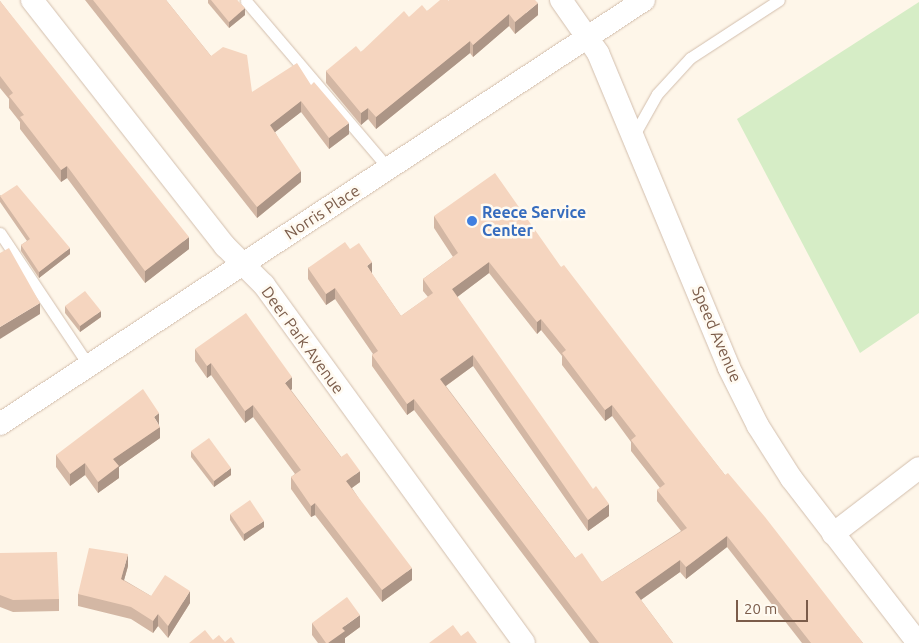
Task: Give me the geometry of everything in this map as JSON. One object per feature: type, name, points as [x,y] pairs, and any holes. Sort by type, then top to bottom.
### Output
[{"type":"street","name":"Deer Park Avenue","points":[[32,0],[241,265],[268,290],[524,643]]},
{"type":"street","name":"Speed Avenue","points":[[560,0],[587,36],[634,134],[729,368],[791,478],[918,643]]},
{"type":"street","name":"Norris Place","points":[[0,424],[644,0]]},
{"type":"street","points":[[833,534],[919,468]]},
{"type":"lane","points":[[246,0],[388,168]]},
{"type":"lane","points":[[634,134],[657,94],[690,58],[779,0]]},
{"type":"lane","points":[[0,233],[88,366]]},
{"type":"green space","points":[[919,2],[919,313],[860,353],[737,119]]},
{"type":"building","points":[[93,0],[166,0],[211,56],[223,47],[247,55],[252,92],[297,63],[311,85],[314,82],[349,123],[329,138],[301,101],[270,125],[301,171],[257,207]]},
{"type":"building","points":[[211,0],[237,0],[245,8],[229,22]]},
{"type":"building","points":[[440,0],[535,0],[538,3],[515,22],[509,14],[473,45],[470,41],[376,117],[368,108],[361,113],[326,71],[356,46],[361,52],[404,11],[409,17],[422,5],[427,11]]},
{"type":"building","points":[[0,1],[189,237],[145,271],[67,166],[61,170],[20,117],[24,115],[9,96],[13,93],[0,76]]},
{"type":"building","points":[[495,173],[561,267],[564,265],[725,475],[728,473],[765,517],[863,643],[811,643],[727,536],[686,567],[680,560],[635,592],[673,643],[599,643],[414,399],[407,404],[372,355],[378,351],[335,288],[326,294],[308,268],[345,242],[350,249],[359,243],[372,262],[367,266],[401,316],[433,293],[423,279],[458,253],[434,216]],"holes":[[[489,262],[537,322],[541,319],[566,350],[562,353],[605,410],[612,405],[636,436],[631,440],[665,484],[657,490],[687,528],[602,582],[582,553],[575,558],[440,379],[473,355],[588,520],[609,504],[596,486],[593,489],[452,289]]]},
{"type":"building","points":[[17,185],[70,248],[39,272],[21,245],[30,239],[0,196]]},
{"type":"building","points":[[9,248],[40,303],[0,327],[0,253]]},
{"type":"building","points":[[85,291],[101,311],[80,326],[65,306]]},
{"type":"building","points":[[246,313],[292,377],[285,383],[341,457],[347,453],[360,471],[346,481],[412,568],[382,590],[315,503],[311,506],[291,477],[301,470],[253,405],[245,411],[211,363],[207,366],[195,349]]},
{"type":"building","points":[[143,389],[159,413],[154,417],[160,427],[113,459],[119,466],[98,482],[85,463],[70,474],[56,455]]},
{"type":"building","points":[[209,438],[231,468],[214,481],[191,451]]},
{"type":"building","points":[[250,500],[264,521],[244,534],[230,514]]},
{"type":"building","points":[[89,548],[128,554],[121,579],[151,596],[165,575],[190,591],[168,626],[158,614],[153,621],[131,607],[78,594]]},
{"type":"building","points":[[57,552],[59,599],[13,600],[0,595],[0,553]]},
{"type":"building","points":[[347,597],[360,615],[342,628],[345,631],[326,643],[312,623]]},
{"type":"building","points":[[453,625],[461,636],[468,631],[477,643],[429,643]]},
{"type":"building","points":[[205,630],[213,640],[219,635],[225,642],[231,637],[235,643],[189,643]]},
{"type":"place","name":"Reece Service Center","points":[[472,221]]}]
